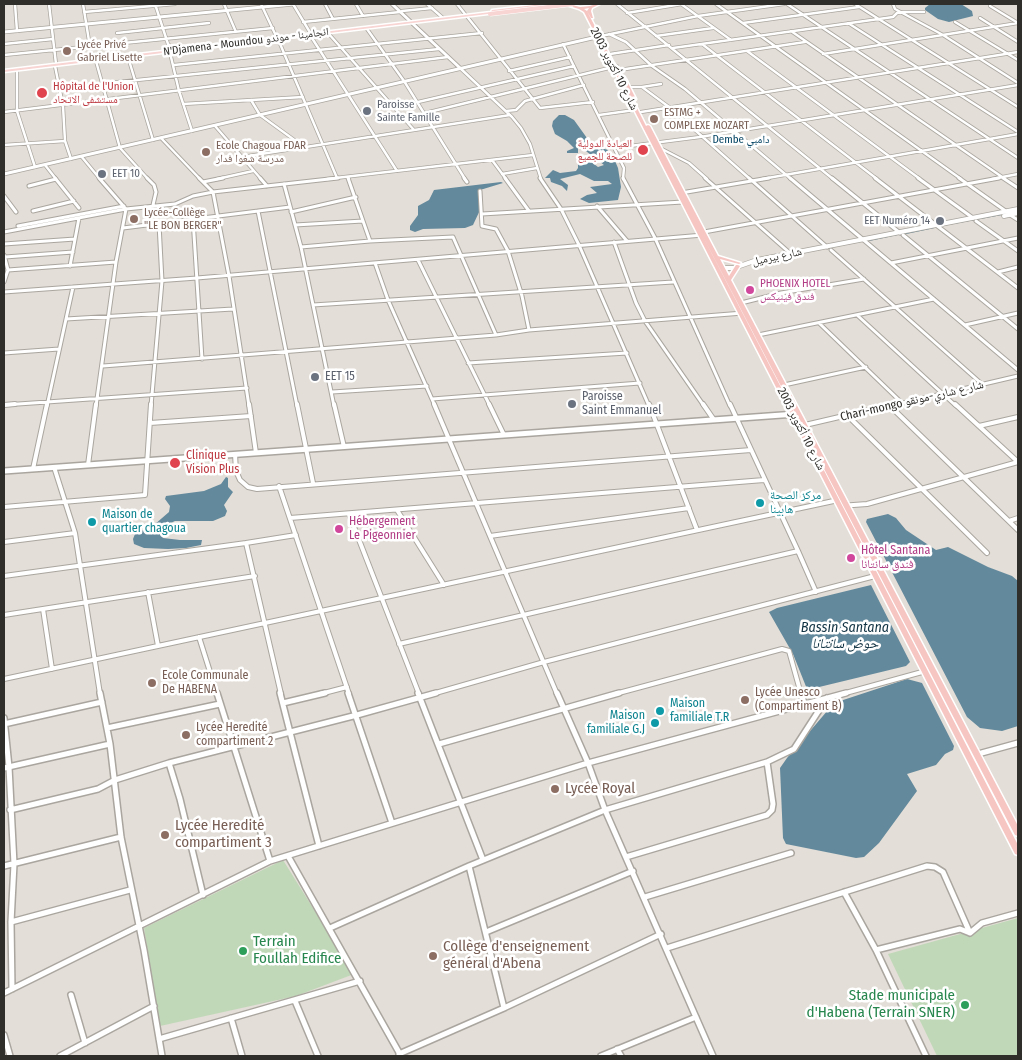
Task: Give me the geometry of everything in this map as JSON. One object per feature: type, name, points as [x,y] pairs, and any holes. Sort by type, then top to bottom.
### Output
[{"type":"highway","points":[[563,4],[580,8],[592,7],[598,4]]},
{"type":"highway","name":"شارع 10 أكتوبر 2003","points":[[592,7],[589,11],[599,36],[616,68]]},
{"type":"highway","name":"شارع 10 أكتوبر 2003","points":[[580,8],[585,11],[616,68],[840,501],[847,506],[934,669],[1018,833]]},
{"type":"highway","name":"شارع 10 أكتوبر 2003","points":[[681,193],[683,202],[718,258],[720,268],[729,279],[741,303],[743,312],[758,335],[784,385],[796,414],[805,426],[875,576],[1018,852]]},
{"type":"highway","points":[[718,258],[739,265],[729,279]]},
{"type":"main road","points":[[470,16],[550,4]]},
{"type":"main road","points":[[470,16],[563,4]]},
{"type":"main road","points":[[413,23],[572,5]]},
{"type":"main road","points":[[490,13],[572,5]]},
{"type":"main road","name":"N'Djamena - Moundou انجامينا - موندو","points":[[310,34],[470,16]]},
{"type":"main road","name":"N'Djamena - Moundou انجامينا - موندو","points":[[4,72],[413,23]]},
{"type":"main road","name":"N'Djamena - Moundou انجامينا - موندو","points":[[4,72],[170,52]]},
{"type":"street","points":[[15,4],[17,30]]},
{"type":"street","points":[[49,4],[65,141],[71,159]]},
{"type":"street","points":[[83,4],[90,46]]},
{"type":"street","points":[[117,4],[119,9]]},
{"type":"street","points":[[84,12],[175,4]]},
{"type":"street","points":[[224,4],[236,32]]},
{"type":"street","points":[[4,32],[262,5],[294,4],[319,50],[397,171]]},
{"type":"street","points":[[325,4],[333,19]]},
{"type":"street","points":[[356,4],[363,16]]},
{"type":"street","points":[[393,4],[492,97],[521,128],[540,177],[561,209],[627,353],[657,424],[697,530]]},
{"type":"street","points":[[427,4],[443,18]]},
{"type":"street","points":[[457,4],[470,16],[523,89],[542,108],[592,102]]},
{"type":"street","points":[[618,4],[1018,329]]},
{"type":"street","points":[[628,13],[682,4],[731,40]]},
{"type":"street","points":[[716,4],[1018,220]]},
{"type":"street","points":[[4,174],[644,26],[698,16],[785,4],[803,14],[1018,158]]},
{"type":"street","points":[[855,4],[1018,107]]},
{"type":"street","points":[[893,4],[895,9],[943,35],[1018,84]]},
{"type":"street","points":[[156,5],[174,65],[179,91],[192,131]]},
{"type":"street","points":[[262,5],[285,54],[302,97],[307,104],[337,178]]},
{"type":"street","points":[[990,6],[1018,23]]},
{"type":"street","points":[[743,23],[860,7]]},
{"type":"street","points":[[303,22],[432,8]]},
{"type":"street","points":[[673,48],[895,16],[897,13],[903,12],[924,12]]},
{"type":"street","points":[[980,18],[1018,42]]},
{"type":"street","points":[[955,22],[1018,60]]},
{"type":"street","points":[[848,23],[1018,133]]},
{"type":"street","points":[[823,54],[1018,23]]},
{"type":"street","points":[[116,33],[209,24]]},
{"type":"street","points":[[4,55],[273,28]]},
{"type":"street","points":[[656,36],[713,28]]},
{"type":"street","points":[[366,29],[418,102],[467,182]]},
{"type":"street","points":[[791,31],[1018,188]]},
{"type":"street","points":[[328,33],[414,130]]},
{"type":"street","points":[[174,65],[482,33]]},
{"type":"street","points":[[609,34],[624,41],[633,51],[700,102],[1018,370]]},
{"type":"street","points":[[4,44],[53,39]]},
{"type":"street","points":[[431,39],[448,57],[463,69]]},
{"type":"street","points":[[425,113],[578,75],[616,68],[652,66],[806,42]]},
{"type":"street","points":[[18,43],[19,54]]},
{"type":"street","points":[[563,44],[624,168],[623,179],[655,238],[816,592]]},
{"type":"street","points":[[702,44],[1018,288]]},
{"type":"street","points":[[610,54],[669,46]]},
{"type":"street","points":[[59,88],[439,48]]},
{"type":"street","points":[[747,51],[1018,251]]},
{"type":"street","points":[[599,115],[669,107],[1018,52]]},
{"type":"street","points":[[128,57],[153,140]]},
{"type":"street","points":[[4,112],[448,57]]},
{"type":"street","points":[[509,70],[570,57]]},
{"type":"street","points":[[96,61],[120,148],[154,185],[156,192],[154,205]]},
{"type":"street","points":[[418,102],[574,66]]},
{"type":"street","points":[[17,71],[17,111],[35,167]]},
{"type":"street","points":[[626,87],[661,84]]},
{"type":"street","points":[[614,148],[656,145],[700,136],[1018,84]]},
{"type":"street","points":[[506,111],[516,110],[524,101],[584,86]]},
{"type":"street","points":[[642,87],[669,107],[983,385]]},
{"type":"street","points":[[183,104],[302,97]]},
{"type":"street","points":[[251,100],[260,115],[304,148]]},
{"type":"street","points":[[242,157],[510,115]]},
{"type":"street","points":[[215,126],[267,186]]},
{"type":"street","points":[[681,193],[1018,133]]},
{"type":"street","points":[[161,138],[213,192],[229,276],[256,453]]},
{"type":"street","points":[[4,145],[65,141]]},
{"type":"street","points":[[656,145],[689,162],[791,254]]},
{"type":"street","points":[[39,224],[125,207],[180,204],[193,196],[213,192],[533,155]]},
{"type":"street","points":[[81,156],[125,207],[88,464]]},
{"type":"street","points":[[492,160],[529,211]]},
{"type":"street","points":[[45,165],[79,208]]},
{"type":"street","points":[[502,174],[537,168]]},
{"type":"street","points":[[202,182],[253,171]]},
{"type":"street","points":[[4,298],[4,291],[229,276],[703,234],[826,208],[1018,174]]},
{"type":"street","points":[[348,176],[370,241]]},
{"type":"street","points":[[28,186],[56,179]]},
{"type":"street","points":[[284,184],[301,247],[344,447]]},
{"type":"street","points":[[480,191],[482,226],[497,230],[508,251],[521,291],[529,330]]},
{"type":"street","points":[[4,196],[16,212]]},
{"type":"street","points":[[291,212],[356,197]]},
{"type":"street","points":[[33,211],[74,201]]},
{"type":"street","points":[[482,214],[683,202]]},
{"type":"street","points":[[597,206],[627,241]]},
{"type":"street","points":[[4,230],[79,218],[125,207]]},
{"type":"street","points":[[123,228],[290,207]]},
{"type":"street","points":[[258,211],[313,483]]},
{"type":"street","name":"شارع بيرميل","points":[[747,263],[753,264],[1018,211]]},
{"type":"street","points":[[70,266],[79,218]]},
{"type":"street","points":[[193,219],[202,359]]},
{"type":"street","points":[[296,226],[363,221]]},
{"type":"street","points":[[4,507],[142,496],[146,492],[146,460],[162,281],[159,224]]},
{"type":"street","points":[[301,247],[453,236],[460,256],[479,294],[496,335]]},
{"type":"street","points":[[891,263],[1018,238]]},
{"type":"street","points":[[4,244],[75,240]]},
{"type":"street","points":[[614,242],[629,284],[646,322],[714,420]]},
{"type":"street","name":"شارع بيرميل","points":[[747,263],[829,248]]},
{"type":"street","points":[[4,280],[8,270],[4,256],[73,252]]},
{"type":"street","points":[[418,260],[504,436]]},
{"type":"street","points":[[8,270],[116,262]]},
{"type":"street","points":[[376,263],[388,300],[427,386],[448,440],[478,504],[504,572],[588,763],[605,810],[713,1056]]},
{"type":"street","points":[[720,268],[747,263]]},
{"type":"street","points":[[998,272],[1018,266]]},
{"type":"street","points":[[741,303],[781,293],[864,279]]},
{"type":"street","points":[[313,305],[674,282]]},
{"type":"street","points":[[33,469],[73,287]]},
{"type":"street","points":[[758,335],[934,299]]},
{"type":"street","points":[[66,319],[233,309]]},
{"type":"street","points":[[102,366],[496,335],[529,330],[646,322],[743,312]]},
{"type":"street","points":[[965,325],[1018,313]]},
{"type":"street","points":[[857,315],[1018,462]]},
{"type":"street","points":[[819,323],[902,403]]},
{"type":"street","points":[[4,354],[59,349]]},
{"type":"street","points":[[468,363],[627,353]]},
{"type":"street","points":[[784,385],[866,367]]},
{"type":"street","name":"Chari-mongo شار ع شاري-مونقو","points":[[805,426],[1018,376]]},
{"type":"street","points":[[432,399],[640,383]]},
{"type":"street","points":[[332,392],[427,386]]},
{"type":"street","points":[[4,405],[247,388]]},
{"type":"street","points":[[890,406],[1018,530]]},
{"type":"street","points":[[4,471],[796,414]]},
{"type":"street","points":[[150,423],[251,416]]},
{"type":"street","points":[[848,416],[987,553]]},
{"type":"street","points":[[979,426],[1018,417]]},
{"type":"street","points":[[236,454],[238,476],[248,487],[257,489],[313,483],[751,450]]},
{"type":"street","points":[[847,506],[867,504],[1018,462]]},
{"type":"street","points":[[54,467],[75,533],[94,660],[110,744],[121,837],[162,1056]]},
{"type":"street","points":[[290,518],[764,480]]},
{"type":"street","points":[[279,486],[392,823]]},
{"type":"street","points":[[4,679],[780,512],[840,501]]},
{"type":"street","points":[[490,536],[689,508]]},
{"type":"street","points":[[397,510],[444,585]]},
{"type":"street","points":[[349,514],[483,860]]},
{"type":"street","points":[[1008,520],[1018,518]]},
{"type":"street","points":[[4,542],[75,533]]},
{"type":"street","points":[[4,576],[246,544],[296,535]]},
{"type":"street","points":[[246,544],[319,846]]},
{"type":"street","points":[[399,644],[798,551]]},
{"type":"street","points":[[4,615],[255,576]]},
{"type":"street","points":[[10,810],[98,789],[115,780],[169,763],[233,748],[544,662],[875,576]]},
{"type":"street","points":[[148,592],[158,646]]},
{"type":"street","points":[[42,609],[52,669]]},
{"type":"street","points":[[199,637],[270,860]]},
{"type":"street","points":[[439,744],[782,649],[789,651],[804,703]]},
{"type":"street","points":[[4,992],[139,928],[270,860],[588,763],[934,669]]},
{"type":"street","points":[[283,703],[346,687]]},
{"type":"street","points":[[330,928],[469,866],[605,810],[767,762],[794,749],[828,697]]},
{"type":"street","points":[[4,724],[102,702]]},
{"type":"street","points":[[107,728],[220,704]]},
{"type":"street","points":[[4,718],[14,864],[11,922],[12,989]]},
{"type":"street","points":[[978,754],[1018,743]]},
{"type":"street","points":[[6,767],[110,744]]},
{"type":"street","points":[[626,857],[767,814],[772,810],[773,804],[767,762]]},
{"type":"street","points":[[169,763],[203,895]]},
{"type":"street","points":[[4,866],[121,837]]},
{"type":"street","points":[[645,898],[791,854]]},
{"type":"street","points":[[288,856],[400,1055],[661,934]]},
{"type":"street","points":[[469,866],[504,1008]]},
{"type":"street","points":[[667,948],[927,866],[936,867],[943,872],[970,933]]},
{"type":"street","points":[[486,932],[633,871]]},
{"type":"street","points":[[11,922],[130,890]]},
{"type":"street","points":[[844,892],[876,950],[926,1056]]},
{"type":"street","points":[[970,933],[982,923],[1018,912]]},
{"type":"street","points":[[876,950],[960,928],[970,933]]},
{"type":"street","points":[[159,1039],[360,982]]},
{"type":"street","points":[[71,996],[85,1043]]},
{"type":"street","points":[[295,1001],[318,1056]]},
{"type":"street","points":[[60,1056],[154,1006]]},
{"type":"street","points":[[231,1018],[242,1056]]},
{"type":"street","points":[[601,1056],[696,1018]]},
{"type":"street","points":[[4,1034],[10,1056]]},
{"type":"street","points":[[617,1049],[621,1056]]},
{"type":"green space","name":"Terrain Foullah Edifice","points":[[283,860],[354,974],[296,996],[160,1026],[144,928]]},
{"type":"green space","name":"Stade municipale d'Habena (Terrain SNER)","points":[[1018,918],[1018,1056],[937,1056],[888,954]]},
{"type":"water","points":[[930,4],[961,4],[972,11],[973,16],[949,22],[938,19],[925,10]]},
{"type":"water","points":[[559,115],[565,115],[574,120],[592,145],[608,150],[606,156],[615,161],[618,168],[621,187],[618,200],[589,203],[580,199],[597,193],[590,187],[612,184],[608,181],[594,181],[580,174],[560,179],[568,185],[567,191],[562,186],[551,182],[550,178],[545,178],[553,170],[560,173],[576,171],[578,163],[584,160],[590,161],[598,167],[604,165],[582,148],[578,148],[578,153],[567,153],[567,151],[574,148],[555,134],[552,126],[553,121]]},
{"type":"water","points":[[503,183],[480,190],[481,208],[473,225],[465,228],[423,229],[415,232],[410,230],[410,226],[418,215],[418,206],[429,200],[434,190]]},
{"type":"water","points":[[226,477],[228,478],[228,487],[233,492],[224,505],[227,511],[225,516],[213,521],[175,521],[164,526],[161,530],[163,538],[202,540],[201,545],[168,549],[144,548],[134,544],[135,534],[154,525],[169,512],[170,506],[165,499],[166,496],[204,491],[221,484]]},
{"type":"water","points":[[888,514],[896,518],[906,530],[936,550],[948,547],[988,567],[1012,576],[1018,581],[1018,726],[1002,731],[980,728],[967,717],[866,522],[867,519]]},
{"type":"water","name":"Bassin Santana حوض سانتانا","points":[[871,585],[910,662],[906,666],[807,689],[793,654],[769,612],[777,608]]},
{"type":"water","points":[[907,679],[922,683],[954,746],[953,750],[945,754],[936,765],[907,774],[917,791],[879,843],[864,857],[856,858],[786,844],[783,838],[780,768],[787,758],[834,703]]},
{"type":"waterway","points":[[940,226],[1010,213]]},
{"type":"waterway","points":[[904,234],[937,227]]},
{"type":"waterway","points":[[867,241],[900,234]]},
{"type":"waterway","points":[[796,254],[863,241]]},
{"type":"place","name":"Lycée Privé Gabriel Lisette","points":[[67,51]]},
{"type":"place","name":"Hôpital de l'Union مستشفى الاتحاد","points":[[42,93]]},
{"type":"place","name":"Paroisse Sainte Famille","points":[[367,111]]},
{"type":"place","name":"ESTMG + COMPLEXE MOZART","points":[[654,119]]},
{"type":"place","name":"العيادة الدولية للصحة للجميع","points":[[643,150]]},
{"type":"place","name":"Ecole Chagoua FDAR مدرسة شغوا فدار","points":[[206,152]]},
{"type":"place","name":"EET 10","points":[[102,174]]},
{"type":"place","name":"Lycée-Collège \"LE BON BERGER\"","points":[[134,219]]},
{"type":"place","name":"EET Numéro 14","points":[[940,221]]},
{"type":"place","name":"PHOENIX HOTEL فندق فينيكس","points":[[750,290]]},
{"type":"place","name":"EET 15","points":[[315,377]]},
{"type":"place","name":"Paroisse Saint Emmanuel","points":[[572,404]]},
{"type":"place","name":"Clinique Vision Plus","points":[[175,463]]},
{"type":"place","name":"مركز الصحة هابينا","points":[[760,503]]},
{"type":"place","name":"Maison de quartier chagoua","points":[[92,522]]},
{"type":"place","name":"Hébergement Le Pigeonnier","points":[[339,529]]},
{"type":"place","name":"Hôtel Santana فندق سانتانا","points":[[851,558]]},
{"type":"place","name":"Ecole Communale De HABENA","points":[[152,683]]},
{"type":"place","name":"Lycée Unesco (Compartiment B)","points":[[745,700]]},
{"type":"place","name":"Maison familiale T.R","points":[[660,711]]},
{"type":"place","name":"Maison familiale G.J","points":[[655,723]]},
{"type":"place","name":"Lycée Heredité compartiment 2","points":[[186,735]]},
{"type":"place","name":"Lycée Royal","points":[[555,789]]},
{"type":"place","name":"Lycée Heredité compartiment 3","points":[[165,835]]},
{"type":"place","name":"Terrain Foullah Edifice","points":[[243,951]]},
{"type":"place","name":"Collège d'enseignement général d'Abena","points":[[433,956]]},
{"type":"place","name":"Stade municipale d'Habena (Terrain SNER)","points":[[965,1005]]},
{"type":"district","name":"Dembe دامبي","points":[[741,140]]}]
